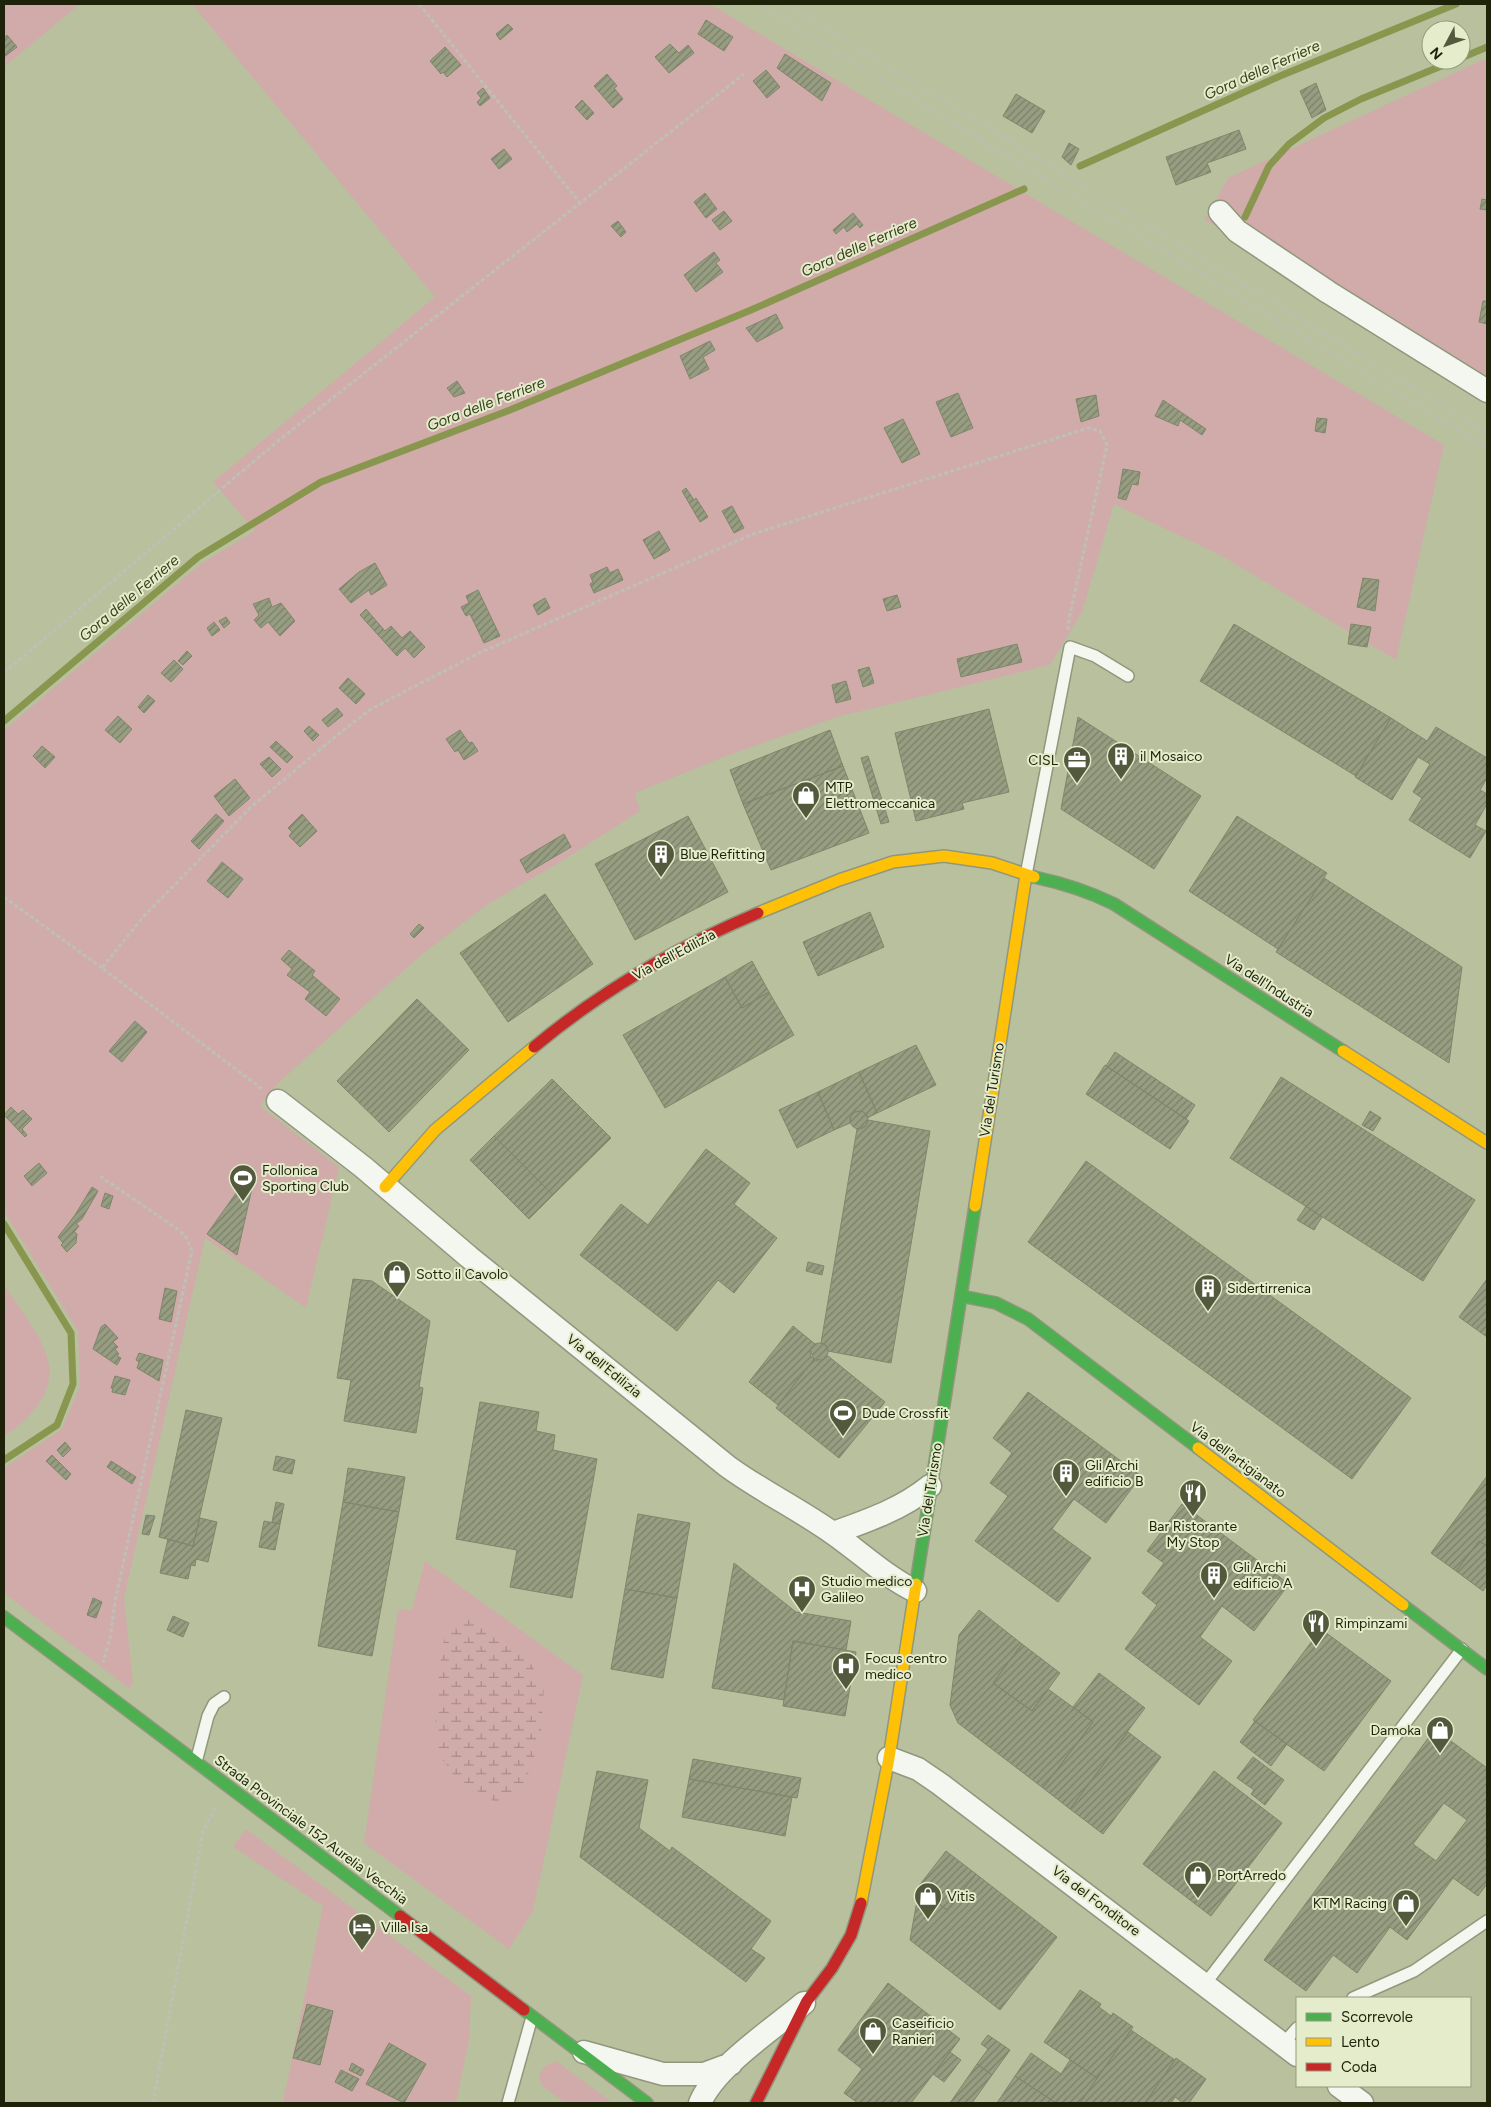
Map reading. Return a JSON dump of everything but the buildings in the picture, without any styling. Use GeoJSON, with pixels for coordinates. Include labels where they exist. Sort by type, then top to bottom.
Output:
{"type":"FeatureCollection","features":[{"type":"Feature","properties":{"kind":"street"},"geometry":{"type":"LineString","coordinates":[[1220,212],[1236,231],[1328,292],[1487,391]]}},
{"type":"Feature","properties":{"kind":"street","name":"Via dell'Edilizia"},"geometry":{"type":"LineString","coordinates":[[384,1186],[435,1130],[564,1022],[639,972],[732,924],[839,880],[893,862],[944,856],[992,863],[1026,875]]}},
{"type":"Feature","properties":{"kind":"street","name":"Via dell'Industria"},"geometry":{"type":"LineString","coordinates":[[1026,875],[1059,882],[1089,892],[1114,904],[1487,1143]]}},
{"type":"Feature","properties":{"kind":"street","name":"Via del Turismo"},"geometry":{"type":"LineString","coordinates":[[761,2098],[807,2001],[841,1954],[858,1915],[889,1758],[1026,875]]}},
{"type":"Feature","properties":{"kind":"street","name":"Via dell'Edilizia"},"geometry":{"type":"LineString","coordinates":[[278,1101],[361,1174],[384,1186],[727,1466],[833,1533],[890,1577],[915,1591]]}},
{"type":"Feature","properties":{"kind":"street","name":"Via dell'artigianato"},"geometry":{"type":"LineString","coordinates":[[962,1296],[989,1300],[1007,1306],[1028,1319],[1487,1669]]}},
{"type":"Feature","properties":{"kind":"street"},"geometry":{"type":"LineString","coordinates":[[833,1533],[897,1508],[915,1498],[930,1486]]}},
{"type":"Feature","properties":{"kind":"street","name":"Strada Provinciale 152 Aurelia Vecchia"},"geometry":{"type":"LineString","coordinates":[[4,1617],[647,2103]]}},
{"type":"Feature","properties":{"kind":"street","name":"Via del Fonditore"},"geometry":{"type":"LineString","coordinates":[[889,1758],[918,1769],[940,1784],[1205,1984],[1293,2042]]}},
{"type":"Feature","properties":{"kind":"street","name":"Via del Turismo"},"geometry":{"type":"LineString","coordinates":[[700,2103],[706,2090],[731,2064],[807,2001]]}},
{"type":"Feature","properties":{"kind":"street","name":"Via del Turismo"},"geometry":{"type":"LineString","coordinates":[[577,2050],[663,2074],[704,2074],[731,2064]]}},
{"type":"Feature","properties":{"kind":"street"},"geometry":{"type":"LineString","coordinates":[[1339,2087],[1362,2103]]}},
{"type":"Feature","properties":{"kind":"lane"},"geometry":{"type":"LineString","coordinates":[[1026,875],[1070,646],[1095,656],[1128,676]]}},
{"type":"Feature","properties":{"kind":"lane"},"geometry":{"type":"LineString","coordinates":[[1205,1984],[1462,1649]]}},
{"type":"Feature","properties":{"kind":"lane"},"geometry":{"type":"LineString","coordinates":[[196,1763],[208,1716],[214,1704],[224,1697]]}},
{"type":"Feature","properties":{"kind":"lane"},"geometry":{"type":"LineString","coordinates":[[1354,1997],[1414,1970],[1487,1921]]}},
{"type":"Feature","properties":{"kind":"lane"},"geometry":{"type":"LineString","coordinates":[[508,2103],[532,2015]]}},
{"type":"Feature","properties":{"kind":"path"},"geometry":{"type":"LineString","coordinates":[[419,4],[581,204]]}},
{"type":"Feature","properties":{"kind":"path"},"geometry":{"type":"LineString","coordinates":[[4,673],[278,441],[744,74]]}},
{"type":"Feature","properties":{"kind":"path"},"geometry":{"type":"LineString","coordinates":[[102,968],[143,917],[251,807],[341,732],[371,710],[479,653],[753,534],[1088,428],[1100,431],[1107,445],[1068,624],[1070,646]]}},
{"type":"Feature","properties":{"kind":"path"},"geometry":{"type":"LineString","coordinates":[[4,897],[102,968],[278,1101]]}},
{"type":"Feature","properties":{"kind":"path"},"geometry":{"type":"LineString","coordinates":[[91,1682],[106,1658],[116,1596],[192,1251],[186,1237],[179,1230],[100,1176]]}},
{"type":"Feature","properties":{"kind":"path"},"geometry":{"type":"LineString","coordinates":[[153,2103],[203,1832],[227,1786]]}},
{"type":"Feature","properties":{"kind":"green space"},"geometry":{"type":"Polygon","coordinates":[[[4,4],[80,4],[4,67],[4,4]]]}},
{"type":"Feature","properties":{"kind":"green space"},"geometry":{"type":"Polygon","coordinates":[[[192,4],[710,4],[1444,445],[1396,660],[1222,556],[1114,504],[1082,612],[1050,665],[837,717],[726,756],[635,793],[640,811],[565,859],[488,904],[421,955],[277,1084],[260,1106],[339,1167],[306,1308],[205,1238],[124,1598],[133,1682],[130,1689],[4,1593],[4,1468],[62,1429],[80,1386],[78,1331],[4,1211],[4,730],[202,563],[255,531],[213,482],[435,297],[192,4]]]}},
{"type":"Feature","properties":{"kind":"green space"},"geometry":{"type":"Polygon","coordinates":[[[1487,58],[1487,387],[1205,220],[1228,178],[1461,70],[1471,70],[1471,65],[1487,58]]]}},
{"type":"Feature","properties":{"kind":"green space"},"geometry":{"type":"Polygon","coordinates":[[[4,1285],[37,1334],[47,1355],[49,1376],[43,1397],[37,1406],[21,1424],[4,1436],[4,1285]]]}},
{"type":"Feature","properties":{"kind":"green space"},"geometry":{"type":"Polygon","coordinates":[[[425,1561],[583,1675],[533,1911],[509,1949],[364,1843],[398,1610],[412,1610],[425,1561]]]}},
{"type":"Feature","properties":{"kind":"green space"},"geometry":{"type":"Polygon","coordinates":[[[464,1616],[472,1618],[524,1652],[544,1686],[541,1735],[530,1770],[518,1794],[495,1802],[454,1776],[437,1751],[435,1725],[437,1681],[444,1640],[451,1620],[464,1616]]]}},
{"type":"Feature","properties":{"kind":"green space","name":"Villa Isa"},"geometry":{"type":"Polygon","coordinates":[[[246,1829],[471,1996],[469,2040],[456,2103],[283,2103],[323,1906],[233,1847],[246,1829]]]}},
{"type":"Feature","properties":{"kind":"green space"},"geometry":{"type":"Polygon","coordinates":[[[556,2061],[613,2103],[565,2103],[541,2085],[539,2074],[545,2066],[556,2061]]]}},
{"type":"Feature","properties":{"kind":"waterway","name":"Gora delle Ferriere"},"geometry":{"type":"LineString","coordinates":[[1080,166],[1280,76],[1456,4]]}},
{"type":"Feature","properties":{"kind":"waterway"},"geometry":{"type":"LineString","coordinates":[[1471,54],[1487,47]]}},
{"type":"Feature","properties":{"kind":"waterway"},"geometry":{"type":"LineString","coordinates":[[1245,217],[1269,166],[1289,144],[1324,118],[1361,99],[1432,70]]}},
{"type":"Feature","properties":{"kind":"waterway","name":"Gora delle Ferriere"},"geometry":{"type":"LineString","coordinates":[[4,721],[198,557],[321,482],[510,410],[751,310],[1024,189]]}},
{"type":"Feature","properties":{"kind":"waterway","name":"Gora delle Ferriere"},"geometry":{"type":"LineString","coordinates":[[4,1224],[71,1333],[73,1384],[57,1425],[4,1460]]}},
{"type":"Feature","properties":{"kind":"railway"},"geometry":{"type":"LineString","coordinates":[[758,4],[1487,448]]}},
{"type":"Feature","properties":{"kind":"railway"},"geometry":{"type":"LineString","coordinates":[[786,4],[1487,433]]}},
{"type":"Feature","properties":{"kind":"traffic: fast"},"geometry":{"type":"LineString","coordinates":[[1034,877],[1075,888],[1114,904],[1343,1051]]}},
{"type":"Feature","properties":{"kind":"traffic: fast"},"geometry":{"type":"LineString","coordinates":[[916,1584],[975,1206]]}},
{"type":"Feature","properties":{"kind":"traffic: fast"},"geometry":{"type":"LineString","coordinates":[[961,1296],[996,1303],[1028,1319],[1198,1448]]}},
{"type":"Feature","properties":{"kind":"traffic: fast"},"geometry":{"type":"LineString","coordinates":[[1403,1605],[1487,1669]]}},
{"type":"Feature","properties":{"kind":"traffic: fast"},"geometry":{"type":"LineString","coordinates":[[4,1617],[400,1916]]}},
{"type":"Feature","properties":{"kind":"traffic: fast"},"geometry":{"type":"LineString","coordinates":[[524,2010],[647,2103]]}},
{"type":"Feature","properties":{"kind":"traffic: slow"},"geometry":{"type":"LineString","coordinates":[[758,913],[839,880],[893,862],[944,856],[992,863],[1034,877]]}},
{"type":"Feature","properties":{"kind":"traffic: slow"},"geometry":{"type":"LineString","coordinates":[[975,1206],[1026,875]]}},
{"type":"Feature","properties":{"kind":"traffic: slow"},"geometry":{"type":"LineString","coordinates":[[385,1187],[435,1130],[534,1047]]}},
{"type":"Feature","properties":{"kind":"traffic: slow"},"geometry":{"type":"LineString","coordinates":[[1343,1051],[1487,1143]]}},
{"type":"Feature","properties":{"kind":"traffic: slow"},"geometry":{"type":"LineString","coordinates":[[1198,1448],[1403,1605]]}},
{"type":"Feature","properties":{"kind":"traffic: slow"},"geometry":{"type":"LineString","coordinates":[[861,1903],[889,1758],[916,1584]]}},
{"type":"Feature","properties":{"kind":"traffic: jam"},"geometry":{"type":"LineString","coordinates":[[534,1047],[586,1007],[641,972],[698,940],[758,913]]}},
{"type":"Feature","properties":{"kind":"traffic: jam"},"geometry":{"type":"LineString","coordinates":[[756,2103],[807,2001],[832,1968],[851,1935],[861,1903]]}},
{"type":"Feature","properties":{"kind":"traffic: jam"},"geometry":{"type":"LineString","coordinates":[[400,1916],[524,2010]]}},
{"type":"Feature","properties":{"kind":"place","name":"il Mosaico"},"geometry":{"type":"Point","coordinates":[1121,780]}},
{"type":"Feature","properties":{"kind":"place","name":"CISL"},"geometry":{"type":"Point","coordinates":[1077,784]}},
{"type":"Feature","properties":{"kind":"place","name":"MTP Elettromeccanica"},"geometry":{"type":"Point","coordinates":[806,819]}},
{"type":"Feature","properties":{"kind":"place","name":"Blue Refitting"},"geometry":{"type":"Point","coordinates":[661,878]}},
{"type":"Feature","properties":{"kind":"place","name":"Follonica Sporting Club"},"geometry":{"type":"Point","coordinates":[243,1202]}},
{"type":"Feature","properties":{"kind":"place","name":"Sotto il Cavolo"},"geometry":{"type":"Point","coordinates":[397,1298]}},
{"type":"Feature","properties":{"kind":"place","name":"Sidertirrenica"},"geometry":{"type":"Point","coordinates":[1208,1312]}},
{"type":"Feature","properties":{"kind":"place","name":"Dude Crossfit"},"geometry":{"type":"Point","coordinates":[843,1437]}},
{"type":"Feature","properties":{"kind":"place","name":"Gli Archi edificio B"},"geometry":{"type":"Point","coordinates":[1066,1497]}},
{"type":"Feature","properties":{"kind":"place","name":"Bar Ristorante My Stop"},"geometry":{"type":"Point","coordinates":[1193,1517]}},
{"type":"Feature","properties":{"kind":"place","name":"Gli Archi edificio A"},"geometry":{"type":"Point","coordinates":[1214,1599]}},
{"type":"Feature","properties":{"kind":"place","name":"Studio medico Galileo"},"geometry":{"type":"Point","coordinates":[802,1613]}},
{"type":"Feature","properties":{"kind":"place","name":"Rimpinzami"},"geometry":{"type":"Point","coordinates":[1316,1647]}},
{"type":"Feature","properties":{"kind":"place","name":"Focus centro medico"},"geometry":{"type":"Point","coordinates":[846,1690]}},
{"type":"Feature","properties":{"kind":"place","name":"Damoka"},"geometry":{"type":"Point","coordinates":[1440,1754]}},
{"type":"Feature","properties":{"kind":"place","name":"PortArredo"},"geometry":{"type":"Point","coordinates":[1198,1899]}},
{"type":"Feature","properties":{"kind":"place","name":"Vitis"},"geometry":{"type":"Point","coordinates":[928,1920]}},
{"type":"Feature","properties":{"kind":"place","name":"KTM Racing"},"geometry":{"type":"Point","coordinates":[1406,1927]}},
{"type":"Feature","properties":{"kind":"place","name":"Villa Isa"},"geometry":{"type":"Point","coordinates":[362,1951]}},
{"type":"Feature","properties":{"kind":"place","name":"Caseificio Ranieri"},"geometry":{"type":"Point","coordinates":[873,2055]}}]}
